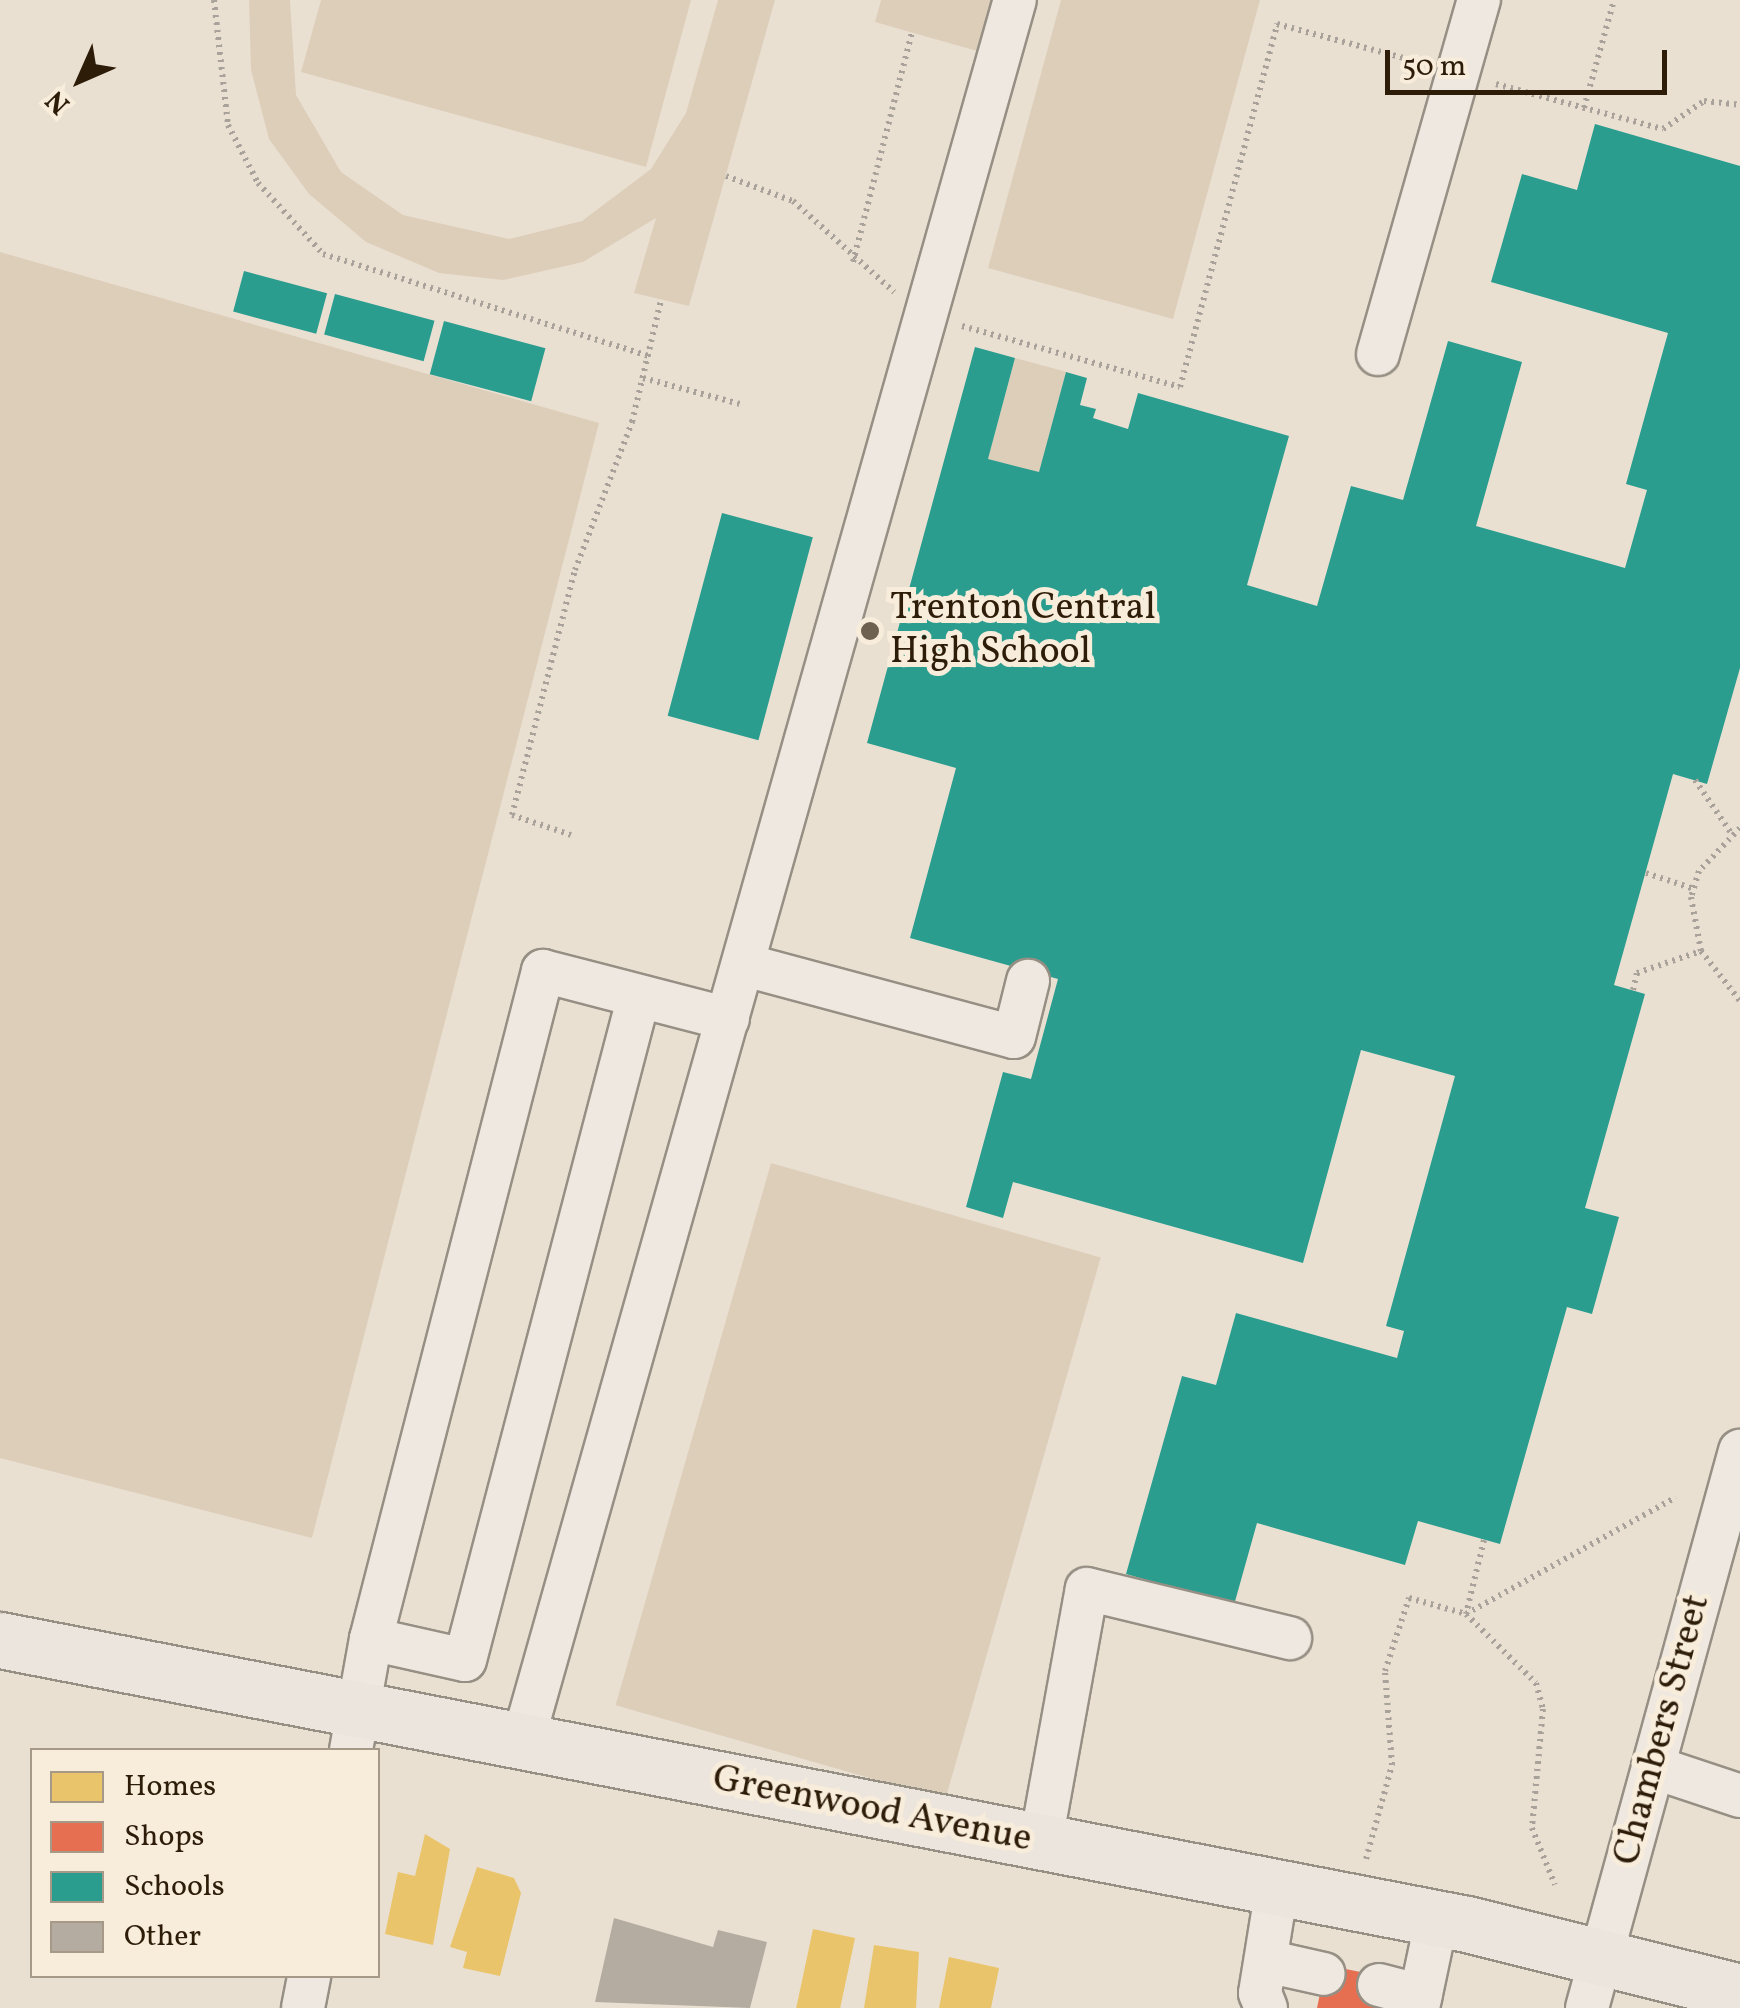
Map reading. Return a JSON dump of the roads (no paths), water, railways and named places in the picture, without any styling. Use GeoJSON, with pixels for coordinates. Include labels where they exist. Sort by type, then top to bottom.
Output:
{"type":"FeatureCollection","features":[{"type":"Feature","properties":{"kind":"main road","name":"Greenwood Avenue"},"geometry":{"type":"LineString","coordinates":[[0,1640],[355,1730],[522,1744],[1041,1841],[1436,1918],[1601,1954],[1740,1992]]}},
{"type":"Feature","properties":{"kind":"street"},"geometry":{"type":"LineString","coordinates":[[522,1744],[933,310],[1015,0]]}},
{"type":"Feature","properties":{"kind":"street"},"geometry":{"type":"LineString","coordinates":[[1378,354],[1479,0]]}},
{"type":"Feature","properties":{"kind":"street"},"geometry":{"type":"LineString","coordinates":[[745,966],[1014,1037],[1028,982]]}},
{"type":"Feature","properties":{"kind":"street"},"geometry":{"type":"LineString","coordinates":[[355,1730],[371,1639],[543,971],[728,1020]]}},
{"type":"Feature","properties":{"kind":"street"},"geometry":{"type":"LineString","coordinates":[[371,1639],[465,1660],[638,996]]}},
{"type":"Feature","properties":{"kind":"street","name":"Chambers Street"},"geometry":{"type":"LineString","coordinates":[[1587,2008],[1653,1767],[1727,1549],[1740,1452]]}},
{"type":"Feature","properties":{"kind":"street"},"geometry":{"type":"LineString","coordinates":[[1041,1841],[1087,1590],[1290,1638]]}},
{"type":"Feature","properties":{"kind":"street"},"geometry":{"type":"LineString","coordinates":[[1653,1767],[1740,1796]]}},
{"type":"Feature","properties":{"kind":"street"},"geometry":{"type":"LineString","coordinates":[[1271,2007],[1266,1960],[1277,1888]]}},
{"type":"Feature","properties":{"kind":"street"},"geometry":{"type":"LineString","coordinates":[[1378,1986],[1420,2002],[1436,1918]]}},
{"type":"Feature","properties":{"kind":"street"},"geometry":{"type":"LineString","coordinates":[[1266,1960],[1324,1974]]}},
{"type":"Feature","properties":{"kind":"street"},"geometry":{"type":"LineString","coordinates":[[302,2008],[309,1978]]}},
{"type":"Feature","properties":{"kind":"place","name":"Trenton Central High School"},"geometry":{"type":"Point","coordinates":[870,631]}}]}
